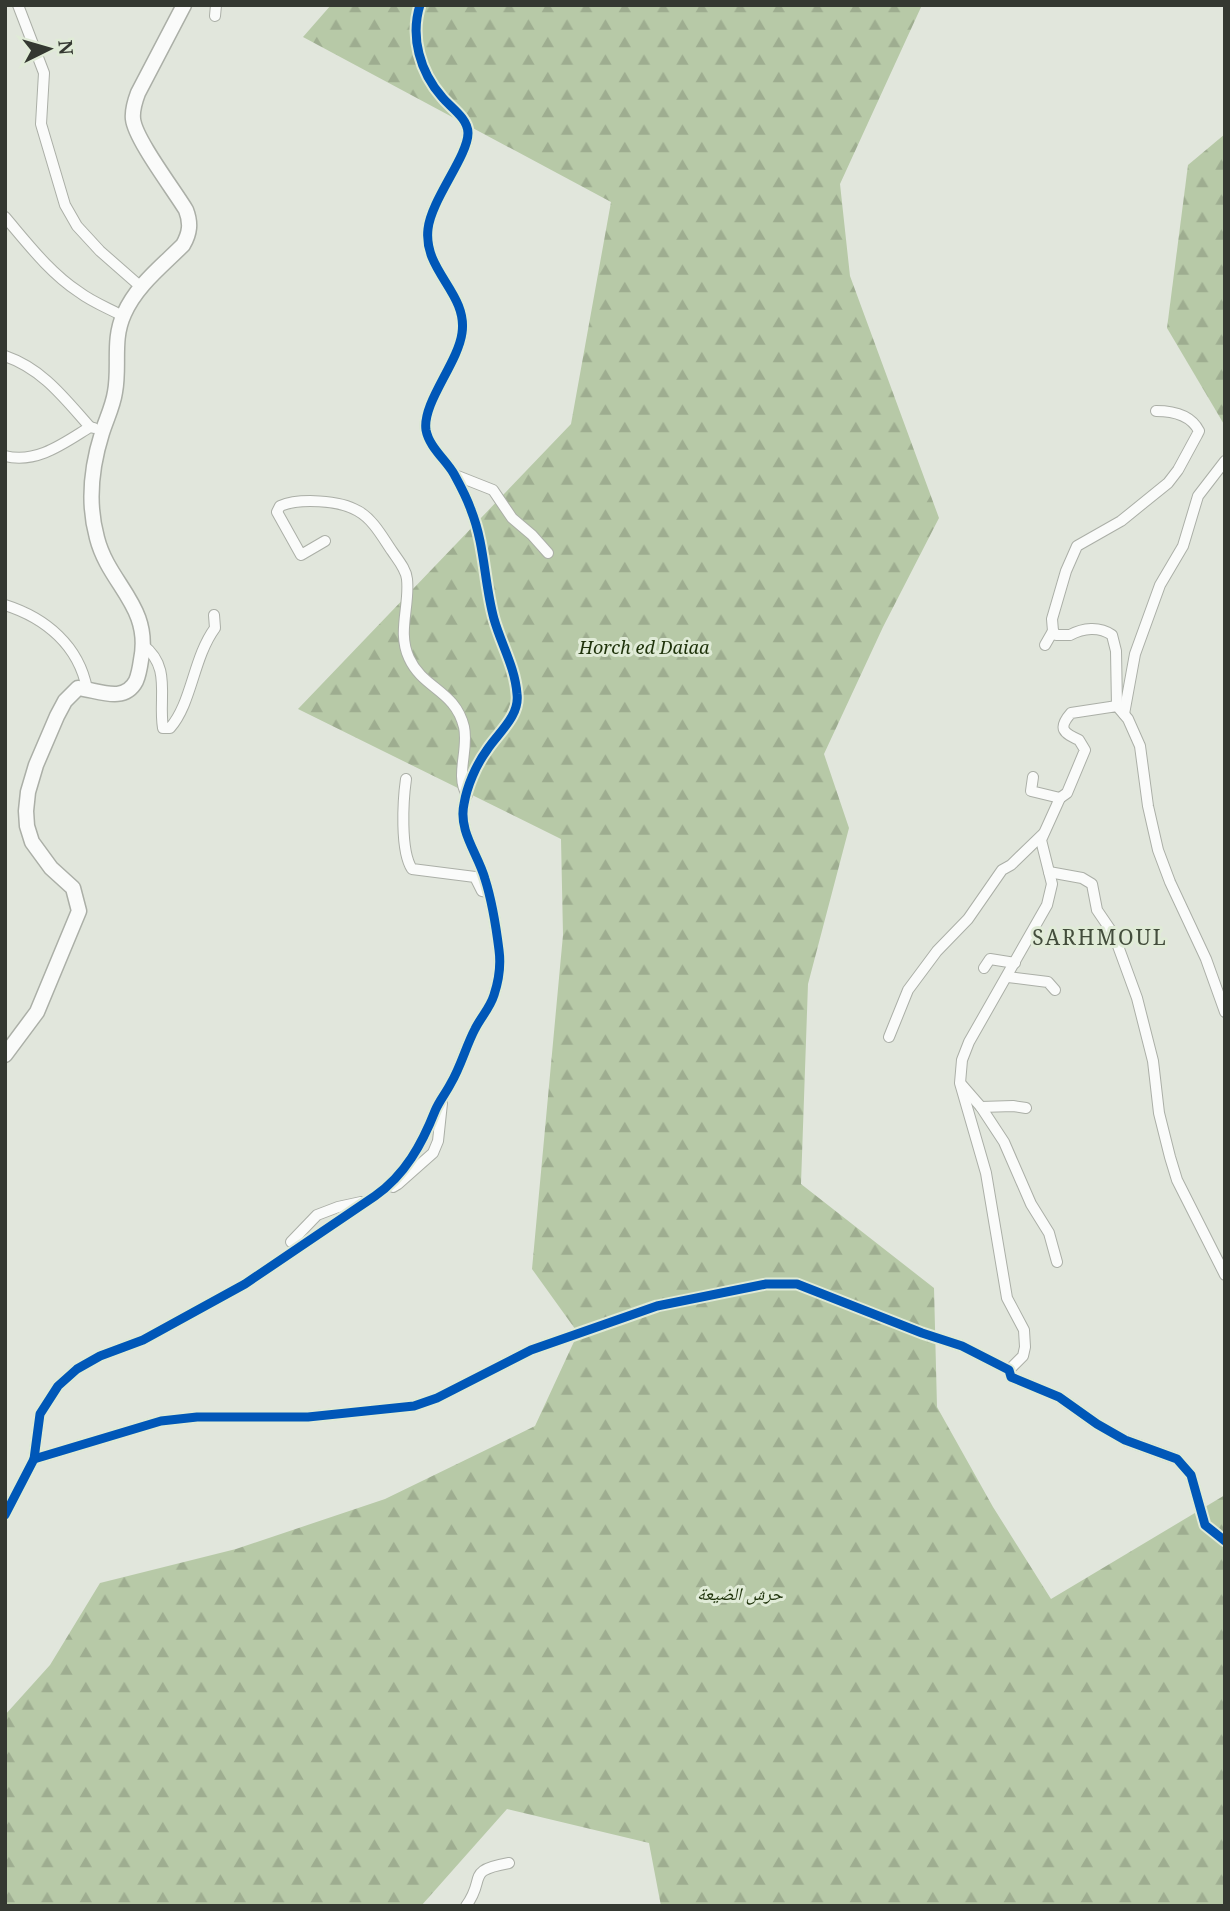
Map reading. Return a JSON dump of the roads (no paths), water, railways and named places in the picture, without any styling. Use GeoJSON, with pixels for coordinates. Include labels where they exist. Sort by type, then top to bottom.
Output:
{"type":"FeatureCollection","features":[{"type":"Feature","properties":{"kind":"street"},"geometry":{"type":"LineString","coordinates":[[18,5],[44,73],[41,124],[65,205],[77,226],[100,251],[141,287]]}},
{"type":"Feature","properties":{"kind":"street"},"geometry":{"type":"LineString","coordinates":[[5,1055],[37,1012],[79,911],[73,888],[51,868],[32,842],[27,826],[26,811],[36,765],[65,701],[78,688],[116,695],[127,691],[138,676],[144,645],[136,609],[107,566],[94,527],[91,479],[96,429],[116,391],[116,341],[123,316],[141,287],[183,245],[189,230],[186,210],[138,135],[133,119],[138,93],[184,5]]}},
{"type":"Feature","properties":{"kind":"street"},"geometry":{"type":"LineString","coordinates":[[382,1191],[409,1161],[430,1127],[435,1109],[452,1082],[476,1026],[495,994],[500,953],[488,892],[463,818],[467,795],[481,759],[516,708],[517,694],[511,666],[493,617],[471,509],[455,475],[428,436],[427,412],[457,348],[462,332],[462,319],[453,293],[434,266],[428,229],[445,184],[466,144],[468,128],[465,121],[434,87],[421,62],[415,26],[420,5]]}},
{"type":"Feature","properties":{"kind":"street"},"geometry":{"type":"LineString","coordinates":[[5,218],[34,252],[68,284],[89,299],[123,316]]}},
{"type":"Feature","properties":{"kind":"street"},"geometry":{"type":"LineString","coordinates":[[5,356],[28,367],[50,383],[96,429]]}},
{"type":"Feature","properties":{"kind":"street"},"geometry":{"type":"LineString","coordinates":[[1045,645],[1053,631],[1052,619],[1066,571],[1077,546],[1121,521],[1168,483],[1198,435],[1196,425],[1178,413],[1156,411]]}},
{"type":"Feature","properties":{"kind":"street"},"geometry":{"type":"LineString","coordinates":[[5,456],[26,459],[37,456],[96,429]]}},
{"type":"Feature","properties":{"kind":"street"},"geometry":{"type":"LineString","coordinates":[[1121,710],[1135,654],[1160,585],[1182,546],[1198,496],[1225,461]]}},
{"type":"Feature","properties":{"kind":"street"},"geometry":{"type":"LineString","coordinates":[[455,475],[493,490],[512,518],[548,553]]}},
{"type":"Feature","properties":{"kind":"street"},"geometry":{"type":"LineString","coordinates":[[325,541],[301,555],[280,520],[277,512],[280,506],[289,502],[313,501],[358,510],[373,524],[404,569],[407,582],[402,634],[404,643],[410,659],[421,675],[446,695],[458,709],[465,733],[462,786],[467,795]]}},
{"type":"Feature","properties":{"kind":"street"},"geometry":{"type":"LineString","coordinates":[[5,605],[35,617],[57,634],[76,657],[85,675],[87,689]]}},
{"type":"Feature","properties":{"kind":"street"},"geometry":{"type":"LineString","coordinates":[[144,645],[150,650],[163,675],[164,703],[161,717],[163,728],[170,728],[185,701],[207,639],[215,628],[214,615]]}},
{"type":"Feature","properties":{"kind":"street"},"geometry":{"type":"LineString","coordinates":[[1053,631],[1056,635],[1070,635],[1078,629],[1097,629],[1112,635],[1121,710],[1140,746],[1148,806],[1158,850],[1206,959],[1225,1012]]}},
{"type":"Feature","properties":{"kind":"street"},"geometry":{"type":"LineString","coordinates":[[1009,1370],[1023,1356],[1024,1330],[1007,1298],[986,1173],[960,1083],[962,1060],[969,1042],[1047,905],[1052,884],[1041,840],[1060,798],[1067,793],[1085,750],[1079,740],[1067,736],[1064,732],[1067,717],[1071,713],[1121,710]]}},
{"type":"Feature","properties":{"kind":"street"},"geometry":{"type":"LineString","coordinates":[[1033,777],[1031,791],[1060,798]]}},
{"type":"Feature","properties":{"kind":"street"},"geometry":{"type":"LineString","coordinates":[[407,779],[402,807],[407,859],[412,869],[475,877],[482,891],[488,892]]}},
{"type":"Feature","properties":{"kind":"street"},"geometry":{"type":"LineString","coordinates":[[889,1037],[908,989],[927,963],[968,919],[1002,870],[1011,865],[1043,834]]}},
{"type":"Feature","properties":{"kind":"street"},"geometry":{"type":"LineString","coordinates":[[1049,872],[1082,878],[1092,884],[1097,910],[1106,920],[1122,955],[1144,1021],[1157,1087],[1161,1126],[1177,1180],[1225,1275]]}},
{"type":"Feature","properties":{"kind":"street"},"geometry":{"type":"LineString","coordinates":[[984,968],[989,959],[1015,963]]}},
{"type":"Feature","properties":{"kind":"street"},"geometry":{"type":"LineString","coordinates":[[1008,977],[1048,982],[1055,990]]}},
{"type":"Feature","properties":{"kind":"street"},"geometry":{"type":"LineString","coordinates":[[960,1083],[981,1107],[1004,1142],[1031,1204],[1049,1233],[1057,1262]]}},
{"type":"Feature","properties":{"kind":"street"},"geometry":{"type":"LineString","coordinates":[[5,1515],[34,1459],[40,1414],[58,1386],[77,1369],[100,1356],[143,1340],[245,1284],[382,1191],[398,1184],[433,1153],[438,1141],[442,1097]]}},
{"type":"Feature","properties":{"kind":"street"},"geometry":{"type":"LineString","coordinates":[[981,1107],[1026,1108]]}},
{"type":"Feature","properties":{"kind":"street"},"geometry":{"type":"LineString","coordinates":[[291,1242],[317,1215],[338,1207],[368,1201]]}},
{"type":"Feature","properties":{"kind":"street"},"geometry":{"type":"LineString","coordinates":[[34,1459],[161,1420],[308,1417],[414,1406],[437,1398],[531,1350],[668,1302],[777,1283],[797,1284],[962,1346],[1009,1370],[1011,1377],[1059,1397],[1125,1440],[1177,1459],[1191,1475],[1205,1525],[1225,1541]]}},
{"type":"Feature","properties":{"kind":"street"},"geometry":{"type":"LineString","coordinates":[[466,1906],[476,1888],[479,1873],[484,1869],[509,1863]]}},
{"type":"Feature","properties":{"kind":"district","name":"SARHMOUL"},"geometry":{"type":"Point","coordinates":[1100,938]}},
{"type":"Feature","properties":{"kind":"park label","name":"Horch ed Daiaa"},"geometry":{"type":"Point","coordinates":[644,648]}},
{"type":"Feature","properties":{"kind":"park label","name":"حرش الضيعة"},"geometry":{"type":"Point","coordinates":[740,1594]}}]}
